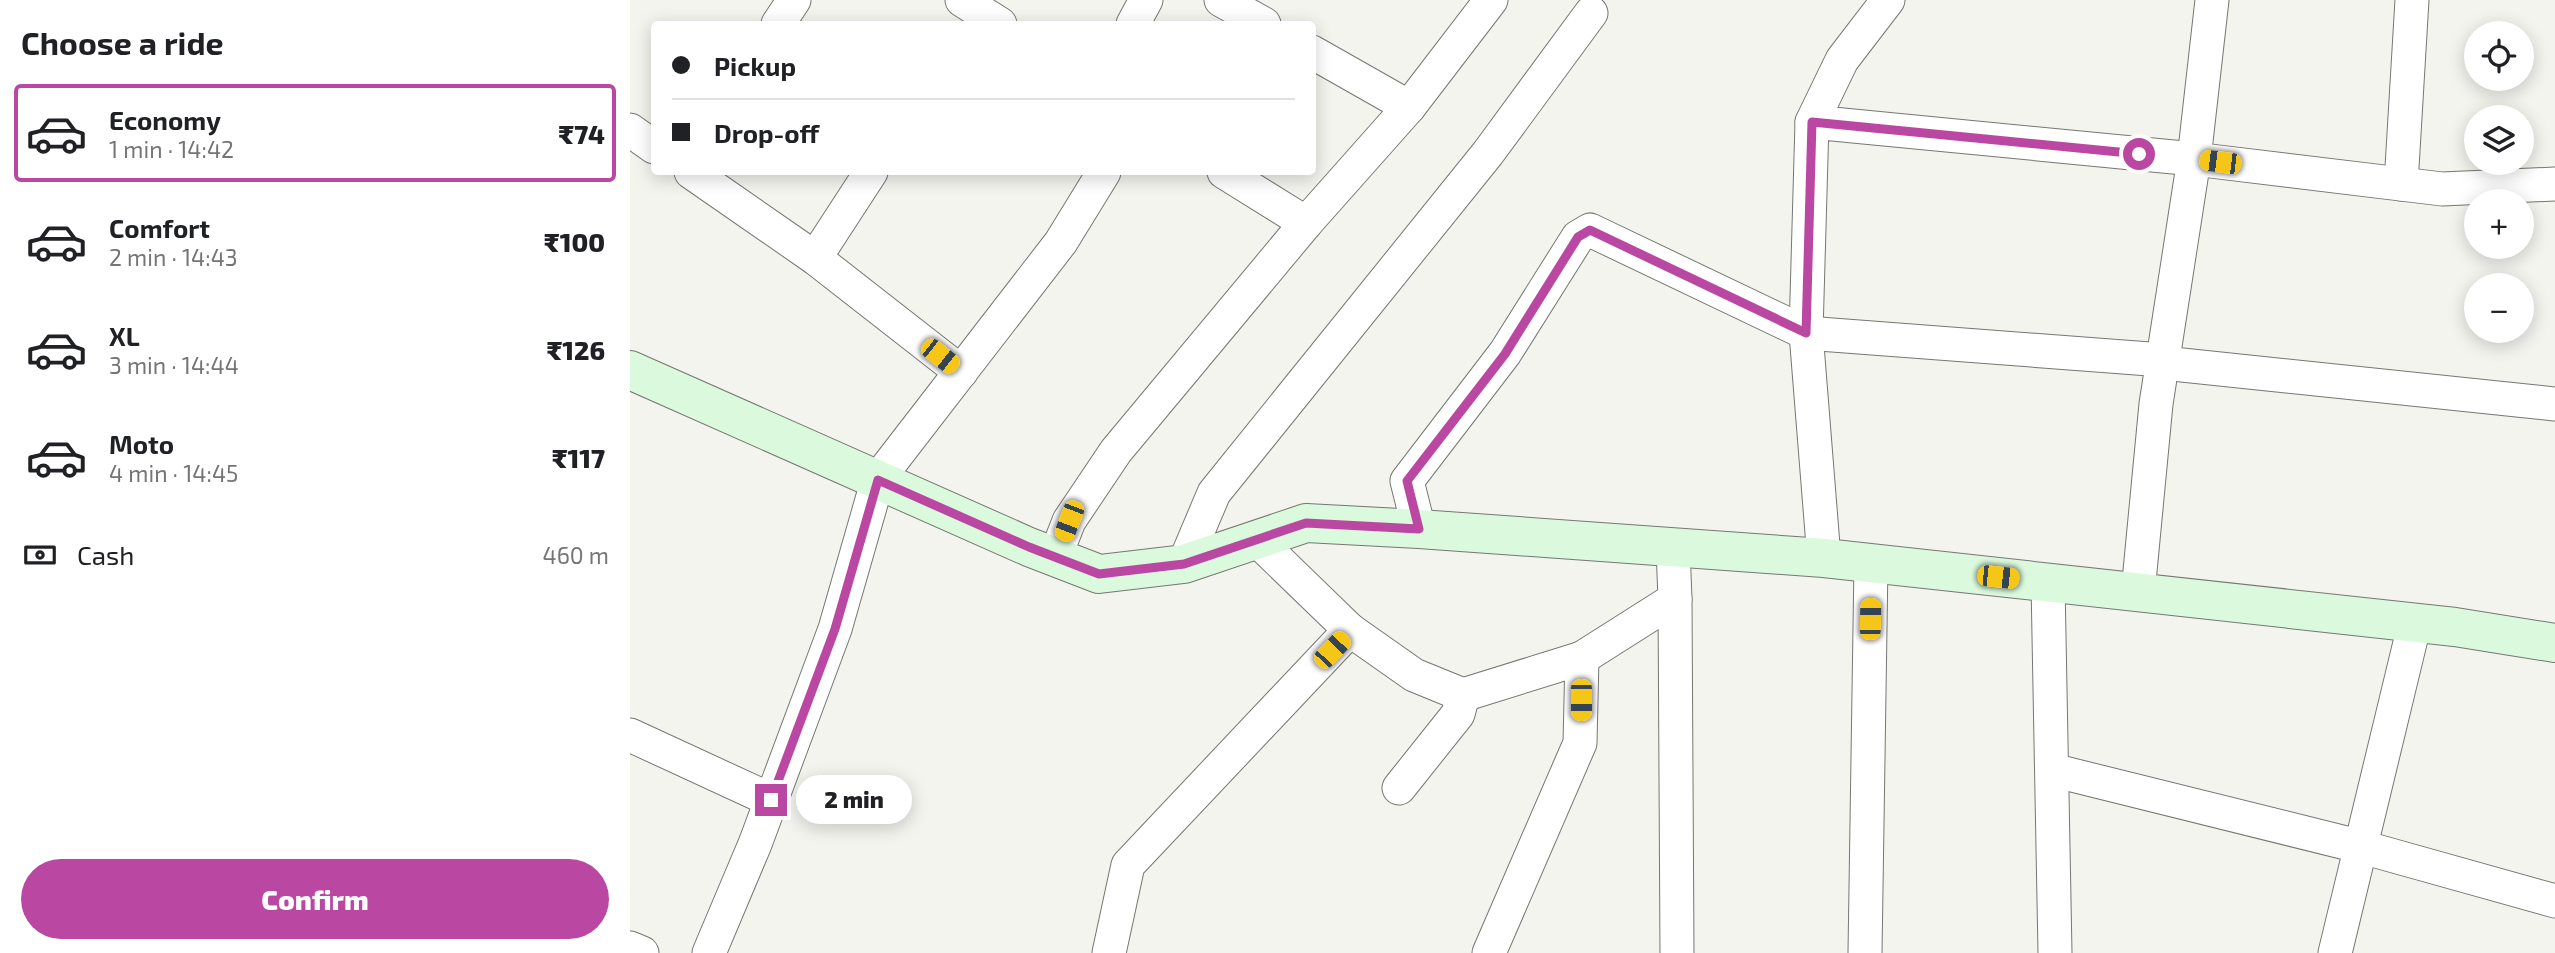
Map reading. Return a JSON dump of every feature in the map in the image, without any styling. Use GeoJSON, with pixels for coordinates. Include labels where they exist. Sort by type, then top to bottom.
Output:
{"type":"FeatureCollection","features":[{"type":"Feature","properties":{"kind":"street"},"geometry":{"type":"LineString","coordinates":[[781,21],[794,0]]}},
{"type":"Feature","properties":{"kind":"street"},"geometry":{"type":"LineString","coordinates":[[1135,21],[1146,0]]}},
{"type":"Feature","properties":{"kind":"street"},"geometry":{"type":"LineString","coordinates":[[1222,0],[1259,21]]}},
{"type":"Feature","properties":{"kind":"street"},"geometry":{"type":"LineString","coordinates":[[1055,557],[1069,521],[1116,451],[1306,223],[1409,107],[1491,0]]}},
{"type":"Feature","properties":{"kind":"street"},"geometry":{"type":"LineString","coordinates":[[1824,558],[1806,333],[1812,122],[1842,60],[1888,0]]}},
{"type":"Feature","properties":{"kind":"street"},"geometry":{"type":"LineString","coordinates":[[2138,592],[2156,404],[2194,159],[2212,0]]}},
{"type":"Feature","properties":{"kind":"street"},"geometry":{"type":"LineString","coordinates":[[2401,184],[2412,0]]}},
{"type":"Feature","properties":{"kind":"street"},"geometry":{"type":"LineString","coordinates":[[1184,564],[1214,493],[1488,153],[1591,13]]}},
{"type":"Feature","properties":{"kind":"street"},"geometry":{"type":"LineString","coordinates":[[1316,54],[1409,107]]}},
{"type":"Feature","properties":{"kind":"street"},"geometry":{"type":"LineString","coordinates":[[1812,122],[2194,159],[2442,189],[2555,184]]}},
{"type":"Feature","properties":{"kind":"street"},"geometry":{"type":"LineString","coordinates":[[630,130],[651,145]]}},
{"type":"Feature","properties":{"kind":"street"},"geometry":{"type":"LineString","coordinates":[[695,175],[815,258],[961,372]]}},
{"type":"Feature","properties":{"kind":"street"},"geometry":{"type":"LineString","coordinates":[[815,258],[869,175]]}},
{"type":"Feature","properties":{"kind":"street"},"geometry":{"type":"LineString","coordinates":[[709,953],[771,800],[835,629],[878,480],[1061,243],[1102,175]]}},
{"type":"Feature","properties":{"kind":"street"},"geometry":{"type":"LineString","coordinates":[[1229,175],[1306,223]]}},
{"type":"Feature","properties":{"kind":"street"},"geometry":{"type":"LineString","coordinates":[[1419,529],[1407,481],[1505,354],[1578,237],[1590,230],[1806,333],[2163,360],[2163,363],[2555,404]]}},
{"type":"Feature","properties":{"kind":"street"},"geometry":{"type":"LineString","coordinates":[[630,370],[1099,574],[1184,564],[1306,523],[1824,558],[2415,622],[2555,643]]}},
{"type":"Feature","properties":{"kind":"street"},"geometry":{"type":"LineString","coordinates":[[1257,540],[1350,630],[1414,675],[1463,695],[1582,658],[1675,599]]}},
{"type":"Feature","properties":{"kind":"street"},"geometry":{"type":"LineString","coordinates":[[1673,548],[1677,953]]}},
{"type":"Feature","properties":{"kind":"street"},"geometry":{"type":"LineString","coordinates":[[1865,953],[1871,563]]}},
{"type":"Feature","properties":{"kind":"street"},"geometry":{"type":"LineString","coordinates":[[2048,583],[2055,953]]}},
{"type":"Feature","properties":{"kind":"street"},"geometry":{"type":"LineString","coordinates":[[2335,953],[2415,622]]}},
{"type":"Feature","properties":{"kind":"street"},"geometry":{"type":"LineString","coordinates":[[1109,953],[1128,865],[1350,630]]}},
{"type":"Feature","properties":{"kind":"street"},"geometry":{"type":"LineString","coordinates":[[1489,953],[1580,743],[1582,658]]}},
{"type":"Feature","properties":{"kind":"street"},"geometry":{"type":"LineString","coordinates":[[1399,788],[1458,714],[1463,695]]}},
{"type":"Feature","properties":{"kind":"street"},"geometry":{"type":"LineString","coordinates":[[630,735],[771,800]]}},
{"type":"Feature","properties":{"kind":"street"},"geometry":{"type":"LineString","coordinates":[[2052,770],[2362,847],[2555,901]]}},
{"type":"Feature","properties":{"kind":"street"},"geometry":{"type":"LineString","coordinates":[[630,948],[642,953]]}},
{"type":"Feature","properties":{"kind":"route"},"geometry":{"type":"LineString","coordinates":[[771,800],[835,629],[878,480],[1029,547],[1099,574],[1184,564],[1306,523],[1419,529],[1407,481],[1505,354],[1578,237],[1590,230],[1806,333],[1812,122],[2139,154]]}}]}
